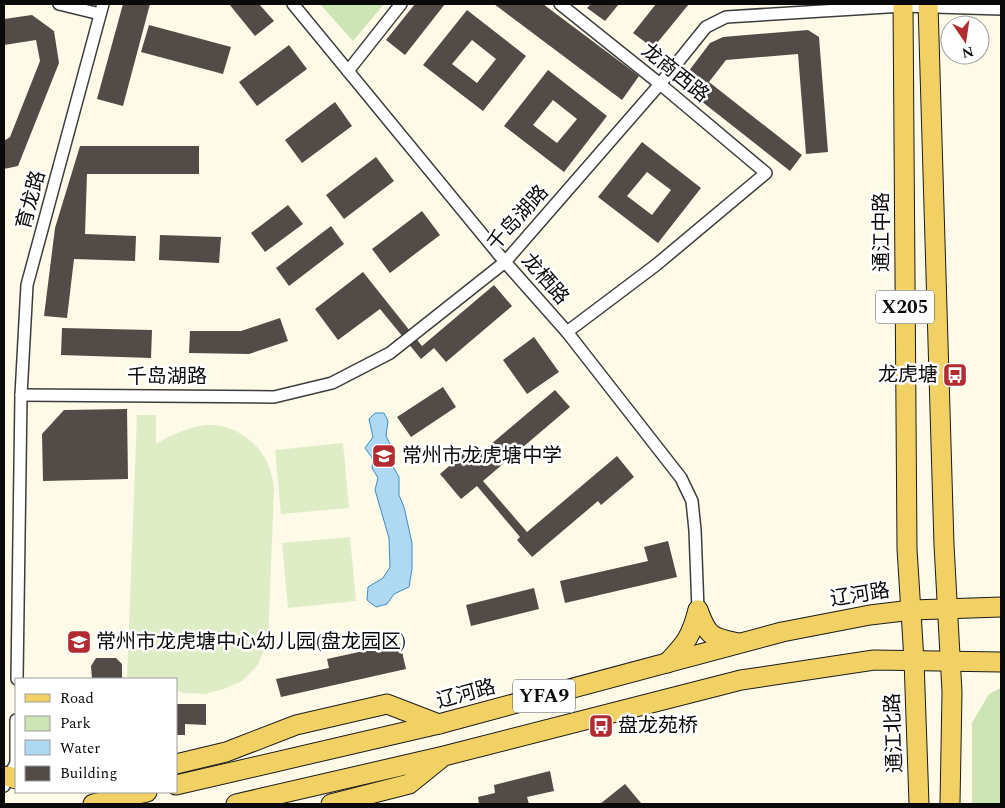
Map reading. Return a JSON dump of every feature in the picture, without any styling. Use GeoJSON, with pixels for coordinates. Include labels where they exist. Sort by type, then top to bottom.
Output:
{"type":"FeatureCollection","features":[{"type":"Feature","properties":{"kind":"main road","name":"通江中路"},"geometry":{"type":"LineString","coordinates":[[903,5],[907,549],[914,660]]}},
{"type":"Feature","properties":{"kind":"main road","name":"X205"},"geometry":{"type":"LineString","coordinates":[[928,5],[944,535],[948,608]]}},
{"type":"Feature","properties":{"kind":"main road","name":"YFA9"},"geometry":{"type":"LineString","coordinates":[[912,610],[1001,607]]}},
{"type":"Feature","properties":{"kind":"main road"},"geometry":{"type":"LineString","coordinates":[[948,608],[952,692],[950,804]]}},
{"type":"Feature","properties":{"kind":"main road"},"geometry":{"type":"LineString","coordinates":[[698,610],[705,628],[716,638],[739,644]]}},
{"type":"Feature","properties":{"kind":"main road"},"geometry":{"type":"LineString","coordinates":[[667,663],[685,644],[693,630],[698,610]]}},
{"type":"Feature","properties":{"kind":"main road","name":"辽河路"},"geometry":{"type":"LineString","coordinates":[[178,785],[438,724],[792,630],[870,615],[912,610]]}},
{"type":"Feature","properties":{"kind":"main road","name":"YFA9"},"geometry":{"type":"LineString","coordinates":[[236,804],[444,756],[741,680],[874,660],[1001,662]]}},
{"type":"Feature","properties":{"kind":"main road","name":"通江北路"},"geometry":{"type":"LineString","coordinates":[[914,660],[919,804]]}},
{"type":"Feature","properties":{"kind":"main road"},"geometry":{"type":"LineString","coordinates":[[178,764],[226,752],[296,725],[387,704],[438,724]]}},
{"type":"Feature","properties":{"kind":"main road"},"geometry":{"type":"LineString","coordinates":[[331,804],[409,784],[444,756]]}},
{"type":"Feature","properties":{"kind":"main road"},"geometry":{"type":"LineString","coordinates":[[93,804],[142,793]]}},
{"type":"Feature","properties":{"kind":"street"},"geometry":{"type":"LineString","coordinates":[[59,4],[101,9]]}},
{"type":"Feature","properties":{"kind":"street","name":"龙栖路"},"geometry":{"type":"LineString","coordinates":[[293,4],[505,262],[567,332],[681,478],[692,502],[698,610]]}},
{"type":"Feature","properties":{"kind":"street"},"geometry":{"type":"LineString","coordinates":[[348,71],[401,4]]}},
{"type":"Feature","properties":{"kind":"street","name":"龙商西路"},"geometry":{"type":"LineString","coordinates":[[565,5],[766,173],[656,265],[567,332]]}},
{"type":"Feature","properties":{"kind":"street","name":"千岛湖路"},"geometry":{"type":"LineString","coordinates":[[22,394],[274,397],[332,383],[390,353],[505,262],[660,84],[706,27],[726,17],[903,5],[1001,9]]}},
{"type":"Feature","properties":{"kind":"street","name":"育龙路"},"geometry":{"type":"LineString","coordinates":[[17,678],[22,394],[27,286],[101,9]]}},
{"type":"Feature","properties":{"kind":"street"},"geometry":{"type":"LineString","coordinates":[[9,780],[15,765]]}},
{"type":"Feature","properties":{"kind":"green space"},"geometry":{"type":"Polygon","coordinates":[[[320,4],[384,4],[353,41],[320,4]]]}},
{"type":"Feature","properties":{"kind":"green space"},"geometry":{"type":"Polygon","coordinates":[[[137,415],[156,415],[156,444],[180,432],[204,425],[216,425],[240,433],[260,450],[268,463],[274,489],[268,642],[257,666],[242,681],[224,689],[205,694],[184,693],[178,691],[178,678],[127,678],[137,415]]]}},
{"type":"Feature","properties":{"kind":"green space"},"geometry":{"type":"Polygon","coordinates":[[[343,443],[349,508],[281,514],[275,450],[343,443]]]}},
{"type":"Feature","properties":{"kind":"green space"},"geometry":{"type":"Polygon","coordinates":[[[350,537],[356,601],[288,608],[282,543],[350,537]]]}},
{"type":"Feature","properties":{"kind":"green space"},"geometry":{"type":"Polygon","coordinates":[[[1001,688],[1001,804],[972,804],[972,723],[989,694],[1001,688]]]}},
{"type":"Feature","properties":{"kind":"water"},"geometry":{"type":"Polygon","coordinates":[[[375,413],[384,413],[388,421],[386,436],[394,452],[391,463],[399,477],[399,495],[404,507],[412,543],[412,569],[409,587],[394,594],[387,604],[376,607],[367,600],[368,587],[383,578],[390,567],[389,538],[375,490],[378,478],[372,468],[373,459],[365,448],[373,437],[369,419],[375,413]]]}},
{"type":"Feature","properties":{"kind":"building"},"geometry":{"type":"Polygon","coordinates":[[[123,4],[150,4],[123,106],[97,99],[123,4]]]}},
{"type":"Feature","properties":{"kind":"building"},"geometry":{"type":"Polygon","coordinates":[[[229,4],[259,4],[274,21],[255,36],[229,4]]]}},
{"type":"Feature","properties":{"kind":"building"},"geometry":{"type":"Polygon","coordinates":[[[415,4],[445,4],[405,55],[386,40],[415,4]]]}},
{"type":"Feature","properties":{"kind":"building"},"geometry":{"type":"Polygon","coordinates":[[[494,4],[543,4],[639,76],[622,100],[494,4]]]}},
{"type":"Feature","properties":{"kind":"building"},"geometry":{"type":"Polygon","coordinates":[[[591,4],[619,4],[605,21],[587,8],[591,4]]]}},
{"type":"Feature","properties":{"kind":"building"},"geometry":{"type":"Polygon","coordinates":[[[656,4],[689,4],[653,48],[633,33],[656,4]]]}},
{"type":"Feature","properties":{"kind":"building"},"geometry":{"type":"Polygon","coordinates":[[[467,10],[526,56],[483,111],[423,65],[467,10]],[[472,40],[452,64],[477,83],[496,59],[472,40]]]}},
{"type":"Feature","properties":{"kind":"building"},"geometry":{"type":"Polygon","coordinates":[[[32,15],[54,31],[59,63],[18,166],[4,169],[4,141],[10,137],[40,61],[36,40],[4,45],[4,19],[32,15]]]}},
{"type":"Feature","properties":{"kind":"building"},"geometry":{"type":"Polygon","coordinates":[[[149,25],[231,47],[223,74],[141,52],[149,25]]]}},
{"type":"Feature","properties":{"kind":"building"},"geometry":{"type":"Polygon","coordinates":[[[808,30],[819,37],[828,152],[806,154],[798,54],[726,60],[709,82],[802,155],[790,171],[682,86],[682,80],[710,43],[723,37],[808,30]]]}},
{"type":"Feature","properties":{"kind":"building"},"geometry":{"type":"Polygon","coordinates":[[[289,45],[307,69],[257,106],[239,82],[289,45]]]}},
{"type":"Feature","properties":{"kind":"building"},"geometry":{"type":"Polygon","coordinates":[[[548,70],[607,116],[564,172],[504,126],[548,70]],[[553,100],[533,125],[557,143],[577,119],[553,100]]]}},
{"type":"Feature","properties":{"kind":"building"},"geometry":{"type":"Polygon","coordinates":[[[335,102],[352,126],[302,163],[285,140],[335,102]]]}},
{"type":"Feature","properties":{"kind":"building"},"geometry":{"type":"Polygon","coordinates":[[[642,142],[701,188],[658,243],[598,197],[642,142]],[[647,172],[627,196],[652,215],[671,190],[647,172]]]}},
{"type":"Feature","properties":{"kind":"building"},"geometry":{"type":"Polygon","coordinates":[[[80,146],[199,146],[199,174],[87,174],[85,234],[136,236],[135,261],[74,259],[67,318],[44,316],[55,228],[80,146]]]}},
{"type":"Feature","properties":{"kind":"building"},"geometry":{"type":"Polygon","coordinates":[[[376,157],[394,181],[344,219],[326,195],[376,157]]]}},
{"type":"Feature","properties":{"kind":"building"},"geometry":{"type":"Polygon","coordinates":[[[288,205],[303,224],[265,252],[251,233],[288,205]]]}},
{"type":"Feature","properties":{"kind":"building"},"geometry":{"type":"Polygon","coordinates":[[[422,211],[440,235],[390,273],[372,249],[422,211]]]}},
{"type":"Feature","properties":{"kind":"building"},"geometry":{"type":"Polygon","coordinates":[[[331,226],[344,244],[289,286],[276,268],[331,226]]]}},
{"type":"Feature","properties":{"kind":"building"},"geometry":{"type":"Polygon","coordinates":[[[160,235],[221,237],[219,263],[159,260],[160,235]]]}},
{"type":"Feature","properties":{"kind":"building"},"geometry":{"type":"Polygon","coordinates":[[[363,272],[422,346],[494,285],[512,306],[446,362],[434,348],[421,359],[380,309],[338,340],[315,309],[363,272]]]}},
{"type":"Feature","properties":{"kind":"building"},"geometry":{"type":"Polygon","coordinates":[[[280,318],[288,341],[249,354],[189,353],[190,331],[241,331],[280,318]]]}},
{"type":"Feature","properties":{"kind":"building"},"geometry":{"type":"Polygon","coordinates":[[[62,328],[152,330],[151,358],[61,355],[62,328]]]}},
{"type":"Feature","properties":{"kind":"building"},"geometry":{"type":"Polygon","coordinates":[[[534,337],[559,372],[527,394],[503,360],[534,337]]]}},
{"type":"Feature","properties":{"kind":"building"},"geometry":{"type":"Polygon","coordinates":[[[443,387],[456,407],[411,437],[397,417],[443,387]]]}},
{"type":"Feature","properties":{"kind":"building"},"geometry":{"type":"Polygon","coordinates":[[[555,390],[570,407],[483,481],[527,532],[617,456],[634,477],[601,505],[598,501],[532,557],[517,540],[520,537],[477,486],[461,499],[440,474],[463,454],[470,462],[555,390]]]}},
{"type":"Feature","properties":{"kind":"building"},"geometry":{"type":"Polygon","coordinates":[[[127,409],[128,479],[43,481],[42,434],[64,410],[127,409]]]}},
{"type":"Feature","properties":{"kind":"building"},"geometry":{"type":"Polygon","coordinates":[[[668,541],[677,577],[565,603],[560,581],[648,561],[644,547],[668,541]]]}},
{"type":"Feature","properties":{"kind":"building"},"geometry":{"type":"Polygon","coordinates":[[[534,588],[539,609],[471,626],[466,605],[534,588]]]}},
{"type":"Feature","properties":{"kind":"building"},"geometry":{"type":"Polygon","coordinates":[[[400,643],[406,669],[281,697],[276,679],[329,668],[327,659],[400,643]]]}},
{"type":"Feature","properties":{"kind":"building"},"geometry":{"type":"Polygon","coordinates":[[[96,658],[116,658],[122,664],[122,678],[92,678],[91,666],[96,658]]]}},
{"type":"Feature","properties":{"kind":"building"},"geometry":{"type":"Polygon","coordinates":[[[178,704],[206,704],[206,725],[185,724],[185,735],[178,735],[178,704]]]}},
{"type":"Feature","properties":{"kind":"building"},"geometry":{"type":"Polygon","coordinates":[[[550,771],[554,791],[527,797],[529,804],[479,804],[478,797],[495,793],[494,785],[550,771]]]}},
{"type":"Feature","properties":{"kind":"building"},"geometry":{"type":"Polygon","coordinates":[[[625,784],[641,803],[600,804],[625,784]]]}},
{"type":"Feature","properties":{"kind":"place","name":"龙虎塘"},"geometry":{"type":"Point","coordinates":[955,375]}},
{"type":"Feature","properties":{"kind":"place","name":"常州市龙虎塘中学"},"geometry":{"type":"Point","coordinates":[384,456]}},
{"type":"Feature","properties":{"kind":"place","name":"常州市龙虎塘中心幼儿园(盘龙园区)"},"geometry":{"type":"Point","coordinates":[79,642]}},
{"type":"Feature","properties":{"kind":"place","name":"盘龙苑桥"},"geometry":{"type":"Point","coordinates":[601,726]}}]}
